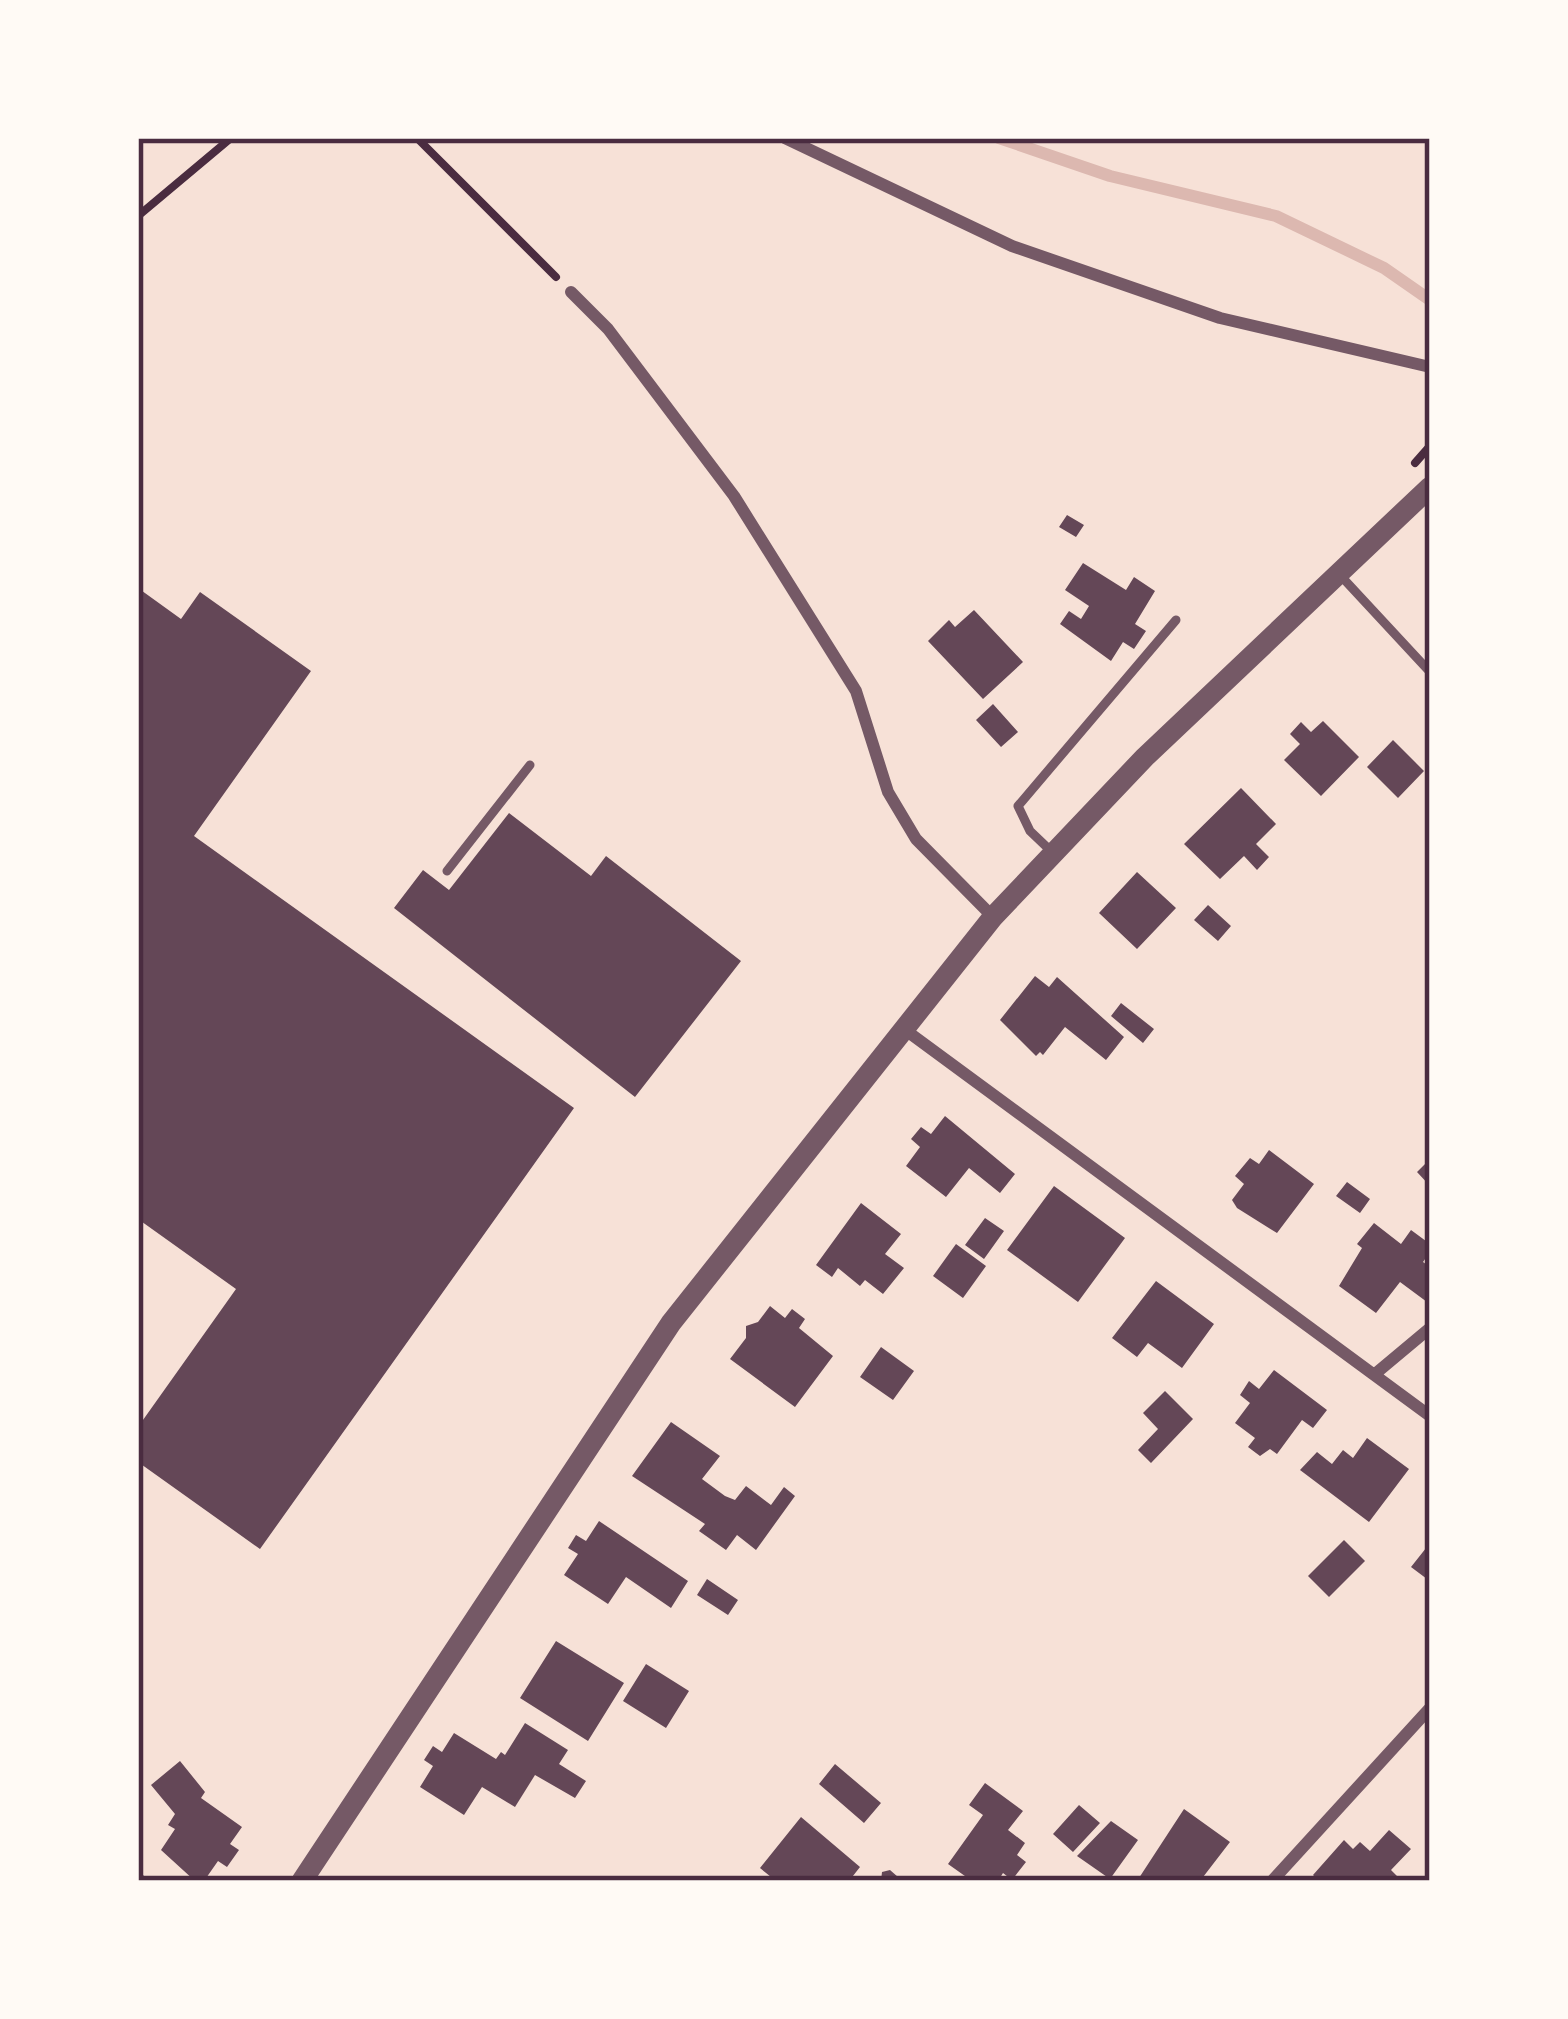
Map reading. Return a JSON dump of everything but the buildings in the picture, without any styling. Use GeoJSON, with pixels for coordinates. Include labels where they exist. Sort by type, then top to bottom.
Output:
{"type":"FeatureCollection","features":[{"type":"Feature","properties":{"kind":"street"},"geometry":{"type":"LineString","coordinates":[[785,138],[1012,246],[1220,318],[1430,367]]}},
{"type":"Feature","properties":{"kind":"street"},"geometry":{"type":"LineString","coordinates":[[572,292],[608,328],[734,496],[856,691],[888,792],[916,839],[993,917]]}},
{"type":"Feature","properties":{"kind":"street"},"geometry":{"type":"LineString","coordinates":[[302,1881],[671,1323],[993,917],[1145,757],[1430,487]]}},
{"type":"Feature","properties":{"kind":"street"},"geometry":{"type":"LineString","coordinates":[[904,1029],[1430,1416]]}},
{"type":"Feature","properties":{"kind":"street"},"geometry":{"type":"LineString","coordinates":[[1375,1374],[1430,1328]]}},
{"type":"Feature","properties":{"kind":"street"},"geometry":{"type":"LineString","coordinates":[[1271,1881],[1430,1708]]}},
{"type":"Feature","properties":{"kind":"lane"},"geometry":{"type":"LineString","coordinates":[[1337,572],[1430,672]]}},
{"type":"Feature","properties":{"kind":"lane"},"geometry":{"type":"LineString","coordinates":[[1052,852],[1030,831],[1018,806],[1175,620]]}},
{"type":"Feature","properties":{"kind":"lane"},"geometry":{"type":"LineString","coordinates":[[447,871],[530,765]]}},
{"type":"Feature","properties":{"kind":"path"},"geometry":{"type":"LineString","coordinates":[[138,216],[231,138]]}},
{"type":"Feature","properties":{"kind":"path"},"geometry":{"type":"LineString","coordinates":[[417,138],[572,292]]}},
{"type":"Feature","properties":{"kind":"waterway"},"geometry":{"type":"LineString","coordinates":[[999,138],[1110,176],[1276,216],[1384,268],[1430,300]]}}]}
